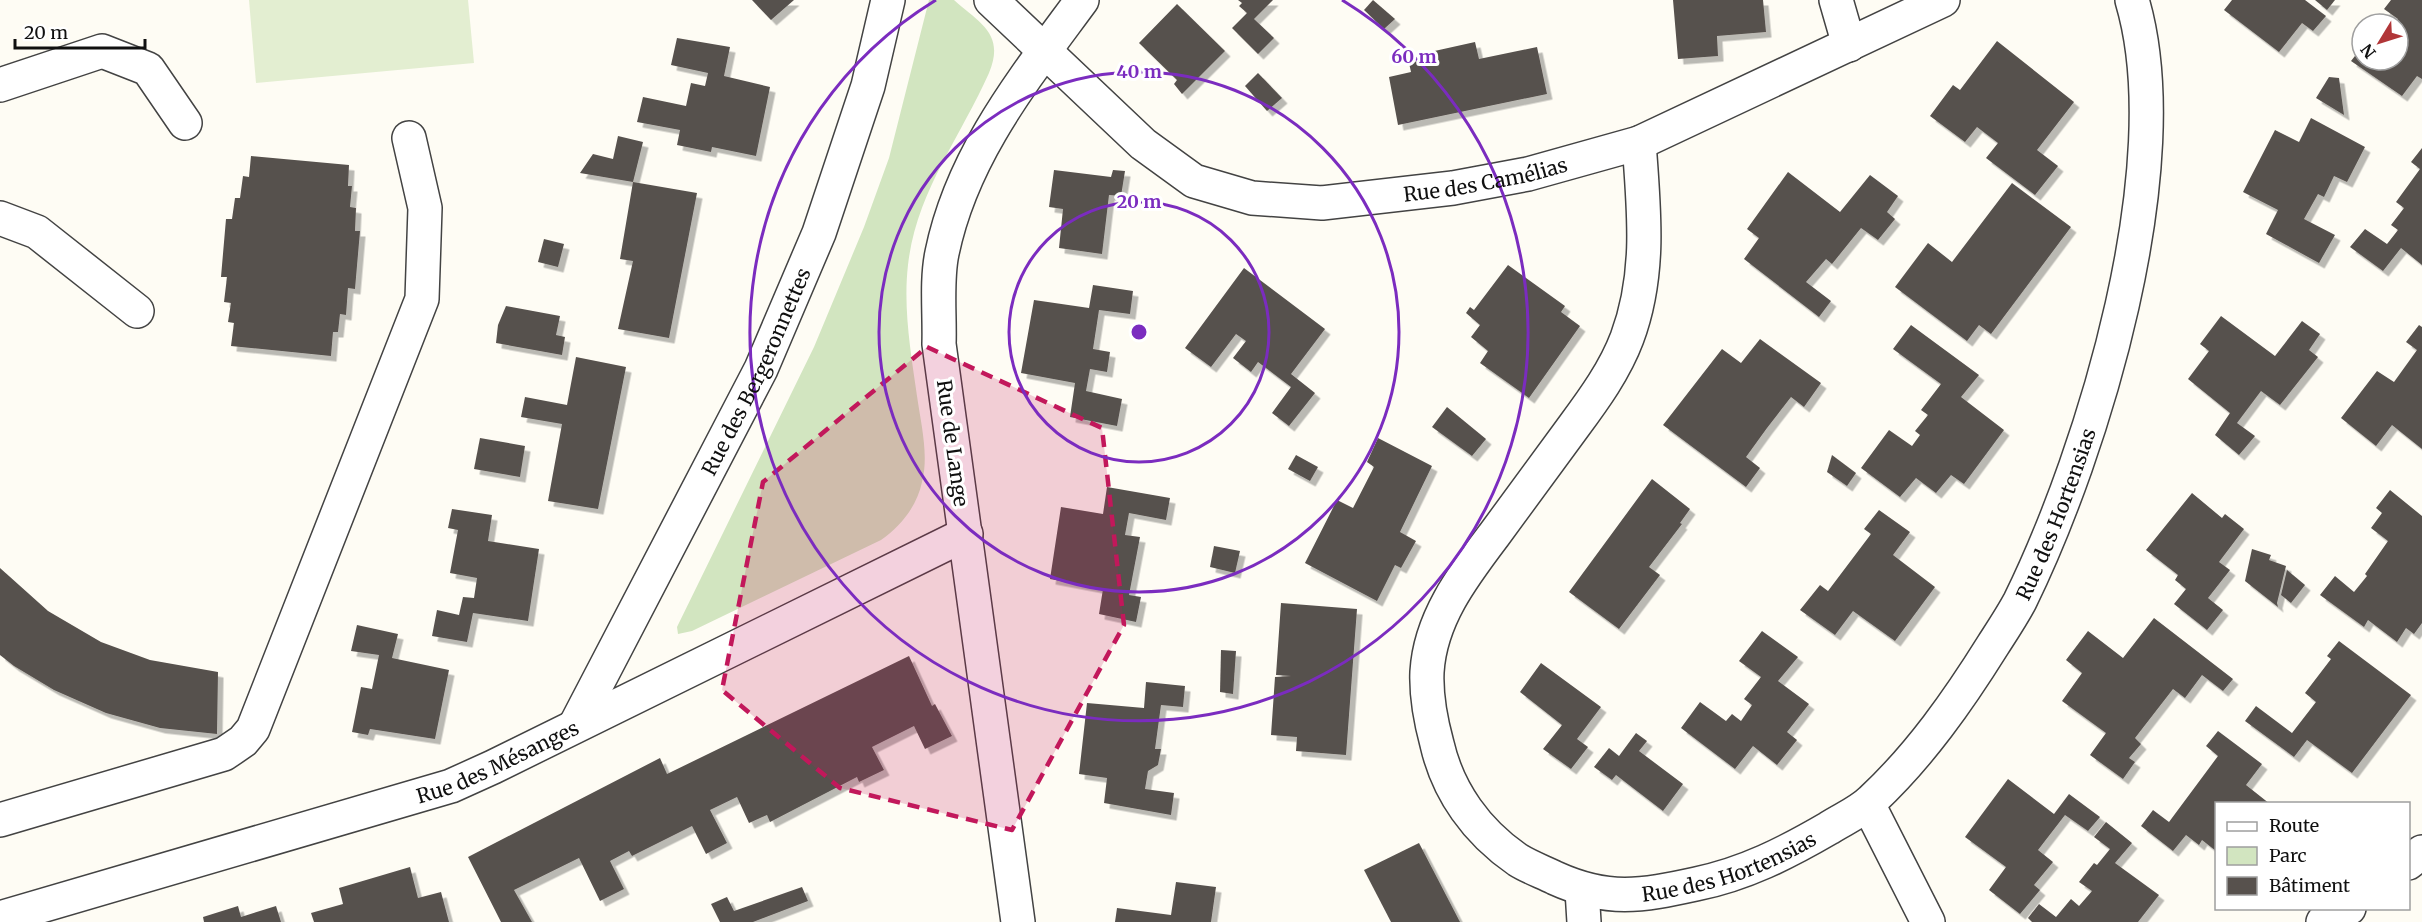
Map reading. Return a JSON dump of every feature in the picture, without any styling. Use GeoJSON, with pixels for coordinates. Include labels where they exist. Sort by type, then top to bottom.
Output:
{"type":"FeatureCollection","features":[{"type":"Feature","properties":{"kind":"street","name":"Rue des Bergeronnettes"},"geometry":{"type":"LineString","coordinates":[[576,724],[762,369],[819,233],[868,86],[888,0]]}},
{"type":"Feature","properties":{"kind":"street","name":"Rue des Camélias"},"geometry":{"type":"LineString","coordinates":[[991,0],[1143,144],[1194,181],[1252,198],[1322,203],[1453,188],[1528,174],[1639,143],[1943,0]]}},
{"type":"Feature","properties":{"kind":"street","name":"Rue de Lange"},"geometry":{"type":"LineString","coordinates":[[1018,922],[939,344],[941,255],[958,192],[1009,98],[1082,0]]}},
{"type":"Feature","properties":{"kind":"street"},"geometry":{"type":"LineString","coordinates":[[1836,0],[1849,45]]}},
{"type":"Feature","properties":{"kind":"street","name":"Rue des Hortensias"},"geometry":{"type":"LineString","coordinates":[[1639,143],[1644,254],[1642,283],[1627,338],[1595,396],[1465,573],[1440,616],[1427,672],[1433,728],[1443,772],[1465,808],[1491,839],[1583,906],[1619,895],[1647,895],[1712,881],[1777,858],[1868,804],[1928,739],[1970,682],[2019,603],[2058,511],[2089,426],[2115,338],[2142,182],[2148,110],[2141,30],[2132,0]]}},
{"type":"Feature","properties":{"kind":"street"},"geometry":{"type":"LineString","coordinates":[[0,85],[102,51],[148,69],[185,123]]}},
{"type":"Feature","properties":{"kind":"street"},"geometry":{"type":"LineString","coordinates":[[0,820],[224,754],[243,741],[253,729],[422,299],[425,208],[409,138]]}},
{"type":"Feature","properties":{"kind":"street"},"geometry":{"type":"LineString","coordinates":[[0,218],[37,232],[137,311]]}},
{"type":"Feature","properties":{"kind":"street","name":"Rue des Mésanges"},"geometry":{"type":"LineString","coordinates":[[0,918],[451,786],[966,534]]}},
{"type":"Feature","properties":{"kind":"street"},"geometry":{"type":"LineString","coordinates":[[1868,804],[1928,922]]}},
{"type":"Feature","properties":{"kind":"street"},"geometry":{"type":"LineString","coordinates":[[2410,862],[2422,852]]}},
{"type":"Feature","properties":{"kind":"street"},"geometry":{"type":"LineString","coordinates":[[2323,922],[2347,910]]}},
{"type":"Feature","properties":{"kind":"highlighted area"},"geometry":{"type":"Polygon","coordinates":[[[927,347],[1102,428],[1124,625],[1012,830],[840,788],[722,690],[763,482],[927,347]]]}},
{"type":"Feature","properties":{"kind":"green space"},"geometry":{"type":"Polygon","coordinates":[[[249,0],[468,0],[474,63],[256,83],[249,0]]]}},
{"type":"Feature","properties":{"kind":"green space"},"geometry":{"type":"Polygon","coordinates":[[[929,0],[954,0],[988,31],[994,49],[989,73],[978,97],[929,190],[913,239],[908,265],[906,298],[908,331],[925,450],[920,491],[901,522],[881,540],[692,631],[678,634],[677,627],[814,347],[864,227],[889,158],[929,0]]]}},
{"type":"Feature","properties":{"kind":"building"},"geometry":{"type":"Polygon","coordinates":[[[752,0],[794,0],[771,20],[752,0]]]}},
{"type":"Feature","properties":{"kind":"building"},"geometry":{"type":"Polygon","coordinates":[[[1238,0],[1273,0],[1254,19],[1274,38],[1258,54],[1232,28],[1247,13],[1239,6],[1242,3],[1238,0]]]}},
{"type":"Feature","properties":{"kind":"building"},"geometry":{"type":"Polygon","coordinates":[[[1373,0],[1395,19],[1384,29],[1364,10],[1373,0]]]}},
{"type":"Feature","properties":{"kind":"building"},"geometry":{"type":"Polygon","coordinates":[[[1673,0],[1763,0],[1766,32],[1717,36],[1718,56],[1678,59],[1673,0]]]}},
{"type":"Feature","properties":{"kind":"building"},"geometry":{"type":"Polygon","coordinates":[[[2232,0],[2305,0],[2326,16],[2313,31],[2302,23],[2279,52],[2224,10],[2232,0]]]}},
{"type":"Feature","properties":{"kind":"building"},"geometry":{"type":"Polygon","coordinates":[[[2315,0],[2335,0],[2327,10],[2315,0]]]}},
{"type":"Feature","properties":{"kind":"building"},"geometry":{"type":"Polygon","coordinates":[[[2391,0],[2422,0],[2422,79],[2417,76],[2402,96],[2367,72],[2410,72],[2410,12],[2388,12],[2384,9],[2391,0]]]}},
{"type":"Feature","properties":{"kind":"building"},"geometry":{"type":"Polygon","coordinates":[[[1177,4],[1225,51],[1182,94],[1174,84],[1177,80],[1139,43],[1177,4]]]}},
{"type":"Feature","properties":{"kind":"building"},"geometry":{"type":"Polygon","coordinates":[[[677,38],[730,47],[724,76],[770,87],[756,156],[712,147],[711,152],[677,145],[680,130],[637,122],[643,97],[686,106],[691,83],[705,86],[708,73],[671,65],[677,38]]]}},
{"type":"Feature","properties":{"kind":"building"},"geometry":{"type":"Polygon","coordinates":[[[1997,41],[2074,102],[2037,150],[2058,166],[2035,195],[1986,158],[1998,143],[1977,127],[1965,142],[1930,116],[1953,85],[1960,90],[1997,41]]]}},
{"type":"Feature","properties":{"kind":"building"},"geometry":{"type":"Polygon","coordinates":[[[1475,42],[1479,59],[1537,47],[1547,94],[1398,125],[1389,77],[1411,72],[1409,63],[1431,58],[1430,52],[1475,42]]]}},
{"type":"Feature","properties":{"kind":"building"},"geometry":{"type":"Polygon","coordinates":[[[1258,73],[1282,98],[1267,111],[1245,86],[1258,73]]]}},
{"type":"Feature","properties":{"kind":"building"},"geometry":{"type":"Polygon","coordinates":[[[2329,77],[2339,78],[2344,115],[2316,98],[2329,77]]]}},
{"type":"Feature","properties":{"kind":"building"},"geometry":{"type":"Polygon","coordinates":[[[2311,118],[2365,147],[2347,182],[2334,176],[2324,197],[2318,194],[2304,219],[2335,235],[2319,263],[2266,234],[2278,210],[2243,192],[2275,130],[2299,142],[2311,118]]]}},
{"type":"Feature","properties":{"kind":"building"},"geometry":{"type":"Polygon","coordinates":[[[618,136],[643,142],[633,182],[580,173],[593,154],[613,159],[618,136]]]}},
{"type":"Feature","properties":{"kind":"building"},"geometry":{"type":"Polygon","coordinates":[[[2422,148],[2422,265],[2401,248],[2383,271],[2350,247],[2365,229],[2387,244],[2398,230],[2391,225],[2404,208],[2396,202],[2420,169],[2411,162],[2422,148]]]}},
{"type":"Feature","properties":{"kind":"building"},"geometry":{"type":"Polygon","coordinates":[[[251,156],[349,165],[348,186],[352,186],[350,207],[356,208],[355,231],[360,231],[355,289],[348,288],[346,315],[340,314],[338,332],[333,332],[331,356],[231,346],[234,323],[228,322],[231,303],[224,302],[227,277],[221,277],[226,219],[232,219],[235,198],[240,198],[243,176],[249,177],[251,156]]]}},
{"type":"Feature","properties":{"kind":"building"},"geometry":{"type":"Polygon","coordinates":[[[1054,170],[1111,177],[1113,170],[1125,171],[1121,196],[1109,195],[1102,254],[1059,248],[1063,209],[1049,207],[1054,170]]]}},
{"type":"Feature","properties":{"kind":"building"},"geometry":{"type":"Polygon","coordinates":[[[1788,172],[1840,212],[1870,175],[1898,196],[1887,212],[1895,219],[1878,240],[1861,228],[1832,264],[1826,259],[1806,282],[1831,301],[1819,317],[1744,259],[1759,238],[1747,229],[1788,172]]]}},
{"type":"Feature","properties":{"kind":"building"},"geometry":{"type":"Polygon","coordinates":[[[633,182],[697,193],[669,338],[618,329],[633,261],[620,259],[633,182]]]}},
{"type":"Feature","properties":{"kind":"building"},"geometry":{"type":"Polygon","coordinates":[[[2012,183],[2071,227],[1991,334],[1979,325],[1967,341],[1895,287],[1928,243],[1952,262],[2012,183]]]}},
{"type":"Feature","properties":{"kind":"building"},"geometry":{"type":"Polygon","coordinates":[[[544,239],[564,244],[558,267],[538,262],[544,239]]]}},
{"type":"Feature","properties":{"kind":"building"},"geometry":{"type":"Polygon","coordinates":[[[1508,265],[1565,306],[1561,312],[1580,326],[1529,398],[1480,363],[1488,351],[1471,337],[1480,325],[1466,313],[1470,307],[1474,310],[1508,265]]]}},
{"type":"Feature","properties":{"kind":"building"},"geometry":{"type":"Polygon","coordinates":[[[1244,268],[1325,329],[1291,374],[1315,393],[1289,426],[1272,413],[1291,387],[1258,362],[1251,372],[1233,358],[1246,341],[1236,334],[1211,367],[1185,348],[1244,268]]]}},
{"type":"Feature","properties":{"kind":"building"},"geometry":{"type":"Polygon","coordinates":[[[1093,285],[1133,291],[1130,314],[1099,310],[1093,349],[1110,352],[1107,372],[1090,369],[1086,391],[1122,399],[1117,426],[1070,417],[1075,383],[1021,373],[1034,300],[1089,308],[1093,285]]]}},
{"type":"Feature","properties":{"kind":"building"},"geometry":{"type":"Polygon","coordinates":[[[506,306],[560,316],[556,335],[565,337],[562,355],[496,343],[498,325],[506,306]]]}},
{"type":"Feature","properties":{"kind":"building"},"geometry":{"type":"Polygon","coordinates":[[[2221,316],[2275,356],[2302,321],[2320,334],[2309,350],[2318,357],[2280,405],[2261,391],[2237,423],[2255,436],[2239,455],[2215,435],[2230,413],[2188,379],[2209,351],[2200,344],[2221,316]]]}},
{"type":"Feature","properties":{"kind":"building"},"geometry":{"type":"Polygon","coordinates":[[[1911,325],[1979,375],[1961,397],[2004,430],[1964,484],[1951,475],[1936,493],[1916,478],[1900,497],[1861,468],[1889,430],[1912,446],[1920,435],[1915,431],[1928,415],[1921,410],[1941,384],[1893,349],[1911,325]]]}},
{"type":"Feature","properties":{"kind":"building"},"geometry":{"type":"Polygon","coordinates":[[[2419,325],[2422,327],[2422,449],[2392,425],[2376,446],[2341,418],[2377,371],[2394,382],[2417,350],[2406,342],[2419,325]]]}},
{"type":"Feature","properties":{"kind":"building"},"geometry":{"type":"Polygon","coordinates":[[[1760,339],[1821,383],[1804,407],[1791,397],[1746,457],[1760,468],[1746,487],[1663,425],[1722,349],[1741,363],[1760,339]]]}},
{"type":"Feature","properties":{"kind":"building"},"geometry":{"type":"Polygon","coordinates":[[[576,357],[626,367],[598,509],[548,501],[562,424],[521,417],[525,397],[567,405],[576,357]]]}},
{"type":"Feature","properties":{"kind":"building"},"geometry":{"type":"Polygon","coordinates":[[[1447,407],[1486,439],[1472,456],[1432,427],[1447,407]]]}},
{"type":"Feature","properties":{"kind":"building"},"geometry":{"type":"Polygon","coordinates":[[[480,438],[525,446],[520,477],[474,469],[480,438]]]}},
{"type":"Feature","properties":{"kind":"building"},"geometry":{"type":"Polygon","coordinates":[[[1378,438],[1432,466],[1400,532],[1416,541],[1401,568],[1395,565],[1377,601],[1305,563],[1337,500],[1353,508],[1374,467],[1367,462],[1378,438]]]}},
{"type":"Feature","properties":{"kind":"building"},"geometry":{"type":"Polygon","coordinates":[[[1296,455],[1318,467],[1310,481],[1288,469],[1296,455]]]}},
{"type":"Feature","properties":{"kind":"building"},"geometry":{"type":"Polygon","coordinates":[[[1832,455],[1856,473],[1847,486],[1827,472],[1832,455]]]}},
{"type":"Feature","properties":{"kind":"building"},"geometry":{"type":"Polygon","coordinates":[[[1652,479],[1690,509],[1680,523],[1682,524],[1649,567],[1660,575],[1619,629],[1569,592],[1652,479]]]}},
{"type":"Feature","properties":{"kind":"building"},"geometry":{"type":"Polygon","coordinates":[[[1107,487],[1170,498],[1166,520],[1129,513],[1125,535],[1140,537],[1129,595],[1141,597],[1136,622],[1099,614],[1103,589],[1050,579],[1061,507],[1103,514],[1107,487]]]}},
{"type":"Feature","properties":{"kind":"building"},"geometry":{"type":"Polygon","coordinates":[[[2390,490],[2422,516],[2422,623],[2414,634],[2406,628],[2397,642],[2368,620],[2364,627],[2320,595],[2335,576],[2354,592],[2367,576],[2365,574],[2388,541],[2371,528],[2382,513],[2376,508],[2390,490]]]}},
{"type":"Feature","properties":{"kind":"building"},"geometry":{"type":"Polygon","coordinates":[[[2192,493],[2222,518],[2225,514],[2244,529],[2219,562],[2230,570],[2208,598],[2223,610],[2207,630],[2174,604],[2186,589],[2175,580],[2178,575],[2146,550],[2192,493]]]}},
{"type":"Feature","properties":{"kind":"building"},"geometry":{"type":"Polygon","coordinates":[[[452,509],[492,515],[488,541],[539,549],[528,621],[473,613],[467,642],[432,636],[437,610],[459,615],[463,597],[474,598],[477,578],[450,573],[458,530],[448,528],[452,509]]]}},
{"type":"Feature","properties":{"kind":"building"},"geometry":{"type":"Polygon","coordinates":[[[1879,510],[1910,532],[1893,555],[1935,587],[1895,641],[1853,611],[1835,635],[1800,610],[1820,585],[1828,591],[1871,534],[1864,529],[1879,510]]]}},
{"type":"Feature","properties":{"kind":"building"},"geometry":{"type":"Polygon","coordinates":[[[1214,546],[1240,551],[1235,573],[1210,567],[1214,546]]]}},
{"type":"Feature","properties":{"kind":"building"},"geometry":{"type":"Polygon","coordinates":[[[2252,549],[2271,555],[2269,560],[2286,566],[2278,607],[2245,581],[2252,549]]]}},
{"type":"Feature","properties":{"kind":"building"},"geometry":{"type":"Polygon","coordinates":[[[0,568],[48,611],[101,642],[150,660],[218,672],[217,734],[160,728],[106,713],[54,690],[14,666],[0,655],[0,568]]]}},
{"type":"Feature","properties":{"kind":"building"},"geometry":{"type":"Polygon","coordinates":[[[2287,570],[2305,585],[2291,603],[2281,595],[2287,570]]]}},
{"type":"Feature","properties":{"kind":"building"},"geometry":{"type":"Polygon","coordinates":[[[1281,603],[1357,609],[1346,755],[1296,751],[1297,737],[1271,735],[1275,677],[1291,676],[1276,675],[1281,603]]]}},
{"type":"Feature","properties":{"kind":"building"},"geometry":{"type":"Polygon","coordinates":[[[2154,618],[2233,679],[2223,691],[2202,675],[2185,698],[2173,689],[2135,738],[2141,744],[2129,758],[2135,762],[2123,779],[2090,755],[2106,733],[2062,701],[2082,673],[2066,660],[2088,631],[2123,658],[2154,618]]]}},
{"type":"Feature","properties":{"kind":"building"},"geometry":{"type":"Polygon","coordinates":[[[357,625],[398,634],[392,658],[449,670],[435,739],[370,729],[368,735],[352,732],[361,687],[372,689],[379,655],[351,651],[357,625]]]}},
{"type":"Feature","properties":{"kind":"building"},"geometry":{"type":"Polygon","coordinates":[[[1762,631],[1798,657],[1778,681],[1809,704],[1787,732],[1797,740],[1777,765],[1753,746],[1735,769],[1681,728],[1700,702],[1726,721],[1732,714],[1741,721],[1752,705],[1744,699],[1761,677],[1739,661],[1762,631]]]}},
{"type":"Feature","properties":{"kind":"building"},"geometry":{"type":"Polygon","coordinates":[[[2339,641],[2411,695],[2352,773],[2307,740],[2294,757],[2245,721],[2256,706],[2292,733],[2316,702],[2305,693],[2331,659],[2327,656],[2339,641]]]}},
{"type":"Feature","properties":{"kind":"building"},"geometry":{"type":"Polygon","coordinates":[[[1221,650],[1236,651],[1233,694],[1220,692],[1221,650]]]}},
{"type":"Feature","properties":{"kind":"building"},"geometry":{"type":"Polygon","coordinates":[[[909,656],[932,706],[935,704],[952,736],[925,749],[914,726],[872,747],[884,770],[859,782],[857,777],[770,822],[767,815],[749,823],[737,797],[710,810],[727,843],[706,854],[692,826],[632,856],[629,851],[610,861],[624,889],[600,901],[579,858],[514,890],[532,922],[501,922],[468,857],[660,758],[667,774],[909,656]]]}},
{"type":"Feature","properties":{"kind":"building"},"geometry":{"type":"Polygon","coordinates":[[[1541,663],[1601,707],[1577,739],[1588,747],[1571,769],[1543,749],[1562,725],[1520,692],[1541,663]]]}},
{"type":"Feature","properties":{"kind":"building"},"geometry":{"type":"Polygon","coordinates":[[[1146,682],[1185,686],[1183,707],[1161,705],[1155,749],[1161,749],[1158,765],[1148,771],[1145,789],[1174,793],[1171,815],[1104,803],[1107,778],[1079,774],[1087,703],[1144,708],[1146,682]]]}},
{"type":"Feature","properties":{"kind":"building"},"geometry":{"type":"Polygon","coordinates":[[[2218,731],[2262,764],[2246,785],[2267,802],[2215,802],[2215,850],[2202,840],[2199,845],[2186,835],[2173,851],[2141,826],[2153,810],[2169,822],[2218,756],[2206,746],[2218,731]]]}},
{"type":"Feature","properties":{"kind":"building"},"geometry":{"type":"Polygon","coordinates":[[[1636,733],[1647,741],[1639,751],[1683,784],[1663,811],[1616,775],[1612,780],[1594,767],[1609,748],[1619,756],[1636,733]]]}},
{"type":"Feature","properties":{"kind":"building"},"geometry":{"type":"Polygon","coordinates":[[[2008,779],[2054,814],[2069,794],[2100,817],[2088,831],[2065,815],[2038,850],[2053,862],[2034,885],[2040,890],[2020,914],[1989,890],[2006,867],[1965,837],[2008,779]]]}},
{"type":"Feature","properties":{"kind":"building"},"geometry":{"type":"Polygon","coordinates":[[[2106,822],[2132,843],[2115,863],[2159,895],[2138,922],[2032,922],[2028,918],[2039,904],[2056,917],[2071,899],[2079,906],[2092,891],[2079,882],[2094,863],[2097,865],[2110,849],[2094,837],[2106,822]]]}},
{"type":"Feature","properties":{"kind":"building"},"geometry":{"type":"Polygon","coordinates":[[[1419,843],[1460,922],[1391,922],[1364,870],[1419,843]]]}},
{"type":"Feature","properties":{"kind":"building"},"geometry":{"type":"Polygon","coordinates":[[[410,867],[418,898],[441,892],[449,922],[314,922],[311,913],[343,904],[339,888],[410,867]]]}},
{"type":"Feature","properties":{"kind":"building"},"geometry":{"type":"Polygon","coordinates":[[[1176,882],[1216,887],[1211,922],[1115,922],[1117,908],[1171,915],[1176,882]]]}},
{"type":"Feature","properties":{"kind":"building"},"geometry":{"type":"Polygon","coordinates":[[[802,887],[808,901],[753,922],[720,922],[711,904],[727,897],[734,911],[802,887]]]}},
{"type":"Feature","properties":{"kind":"building"},"geometry":{"type":"Polygon","coordinates":[[[238,906],[241,917],[276,906],[281,922],[204,922],[203,917],[238,906]]]}}]}
